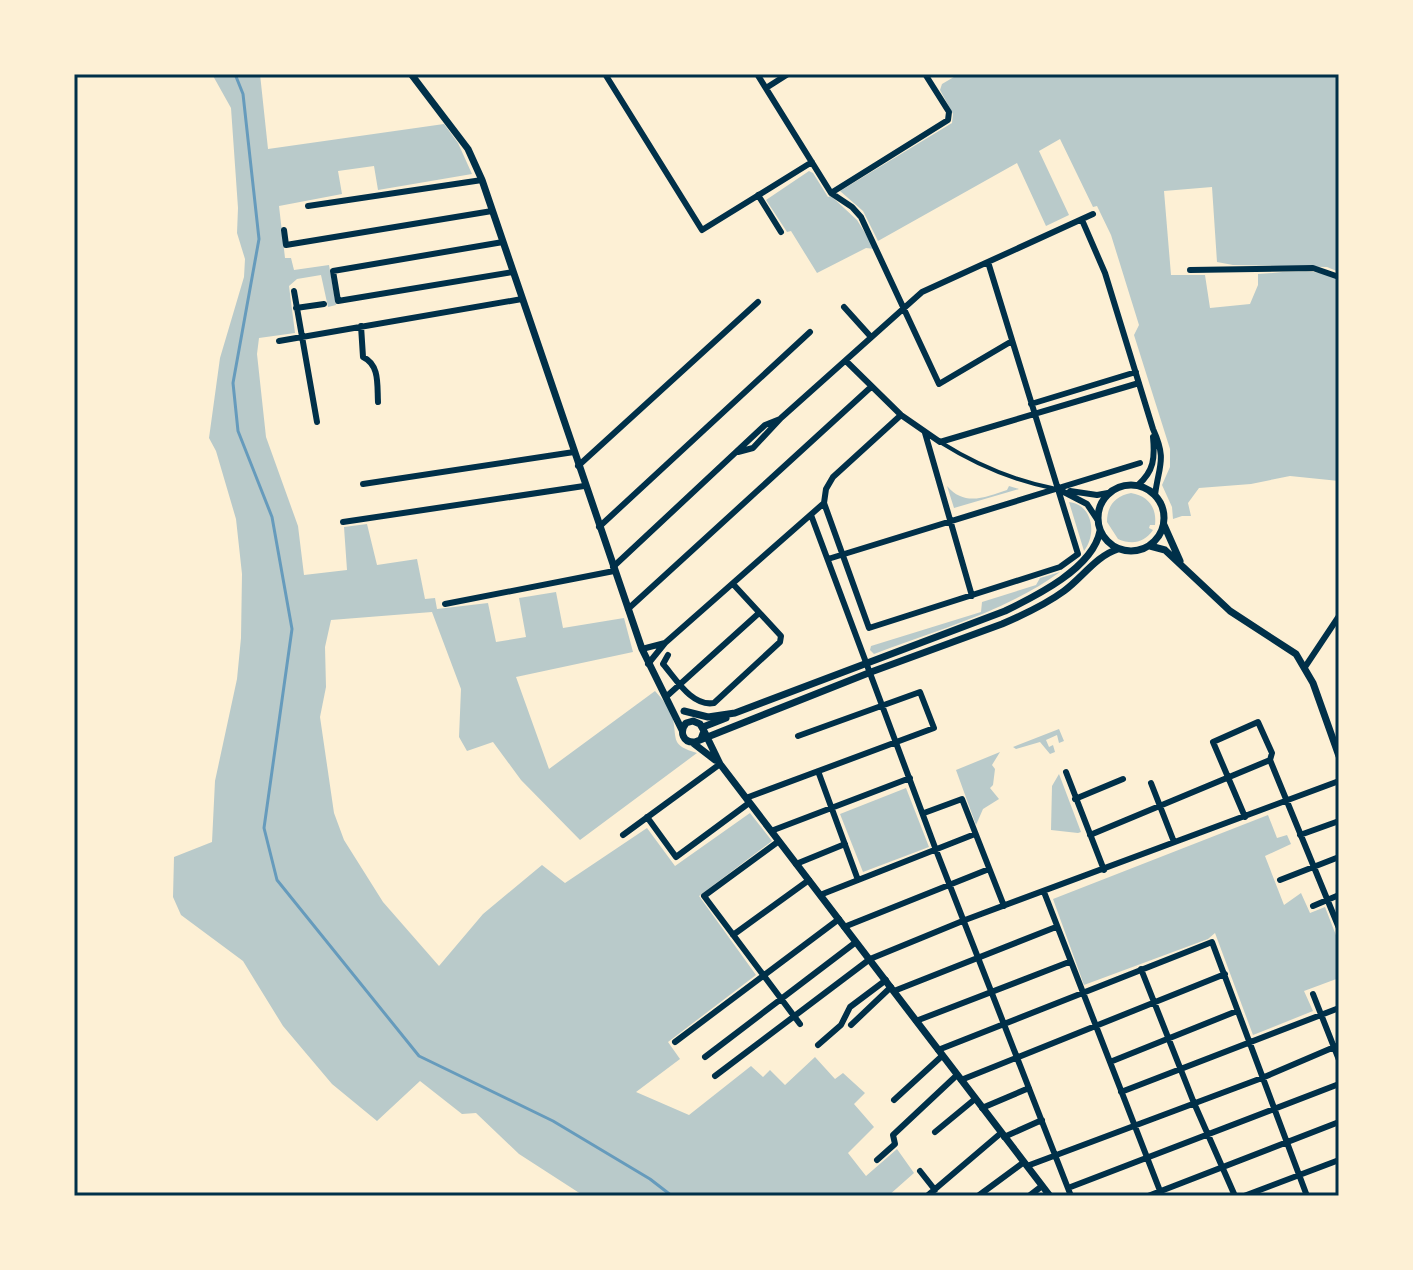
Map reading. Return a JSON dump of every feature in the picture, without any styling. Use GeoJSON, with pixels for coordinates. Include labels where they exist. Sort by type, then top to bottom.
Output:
{"type":"FeatureCollection","features":[{"type":"Feature","properties":{"kind":"street"},"geometry":{"type":"LineString","coordinates":[[411,74],[468,149],[482,180],[584,486],[648,664],[667,696],[683,737],[720,764]]}},
{"type":"Feature","properties":{"kind":"street"},"geometry":{"type":"LineString","coordinates":[[605,74],[702,230],[812,162]]}},
{"type":"Feature","properties":{"kind":"street"},"geometry":{"type":"LineString","coordinates":[[757,74],[831,193],[861,217],[939,384],[1012,341]]}},
{"type":"Feature","properties":{"kind":"street"},"geometry":{"type":"LineString","coordinates":[[766,88],[788,74]]}},
{"type":"Feature","properties":{"kind":"street"},"geometry":{"type":"LineString","coordinates":[[831,193],[948,120],[949,112],[925,74]]}},
{"type":"Feature","properties":{"kind":"street"},"geometry":{"type":"LineString","coordinates":[[308,206],[482,180]]}},
{"type":"Feature","properties":{"kind":"street"},"geometry":{"type":"LineString","coordinates":[[758,195],[781,232]]}},
{"type":"Feature","properties":{"kind":"street"},"geometry":{"type":"LineString","coordinates":[[284,230],[286,245],[492,211]]}},
{"type":"Feature","properties":{"kind":"street"},"geometry":{"type":"LineString","coordinates":[[445,604],[614,569],[738,452],[753,448],[781,418],[922,292],[1093,214]]}},
{"type":"Feature","properties":{"kind":"street"},"geometry":{"type":"LineString","coordinates":[[1082,220],[1105,273],[1160,445],[1162,463],[1155,495]]}},
{"type":"Feature","properties":{"kind":"street"},"geometry":{"type":"LineString","coordinates":[[503,242],[333,271],[338,301],[513,272]]}},
{"type":"Feature","properties":{"kind":"street"},"geometry":{"type":"LineString","coordinates":[[901,415],[833,477],[826,489],[824,503],[869,628],[1060,567],[1078,554],[988,262]]}},
{"type":"Feature","properties":{"kind":"street"},"geometry":{"type":"LineString","coordinates":[[1190,270],[1313,268],[1339,277]]}},
{"type":"Feature","properties":{"kind":"street"},"geometry":{"type":"LineString","coordinates":[[294,291],[317,422]]}},
{"type":"Feature","properties":{"kind":"street"},"geometry":{"type":"LineString","coordinates":[[279,341],[522,299]]}},
{"type":"Feature","properties":{"kind":"street"},"geometry":{"type":"LineString","coordinates":[[578,466],[758,302]]}},
{"type":"Feature","properties":{"kind":"street"},"geometry":{"type":"LineString","coordinates":[[296,308],[324,304]]}},
{"type":"Feature","properties":{"kind":"street"},"geometry":{"type":"LineString","coordinates":[[844,307],[871,337]]}},
{"type":"Feature","properties":{"kind":"street"},"geometry":{"type":"LineString","coordinates":[[361,326],[363,357],[371,361],[376,370],[378,402]]}},
{"type":"Feature","properties":{"kind":"street"},"geometry":{"type":"LineString","coordinates":[[599,527],[810,332]]}},
{"type":"Feature","properties":{"kind":"street"},"geometry":{"type":"LineString","coordinates":[[846,361],[901,415],[925,433],[983,466],[1032,484],[1060,490],[1097,495],[1122,486],[1138,485],[1155,495],[1163,509],[1164,524],[1184,566]]}},
{"type":"Feature","properties":{"kind":"street"},"geometry":{"type":"LineString","coordinates":[[1031,404],[1136,372]]}},
{"type":"Feature","properties":{"kind":"street"},"geometry":{"type":"LineString","coordinates":[[940,442],[1139,383]]}},
{"type":"Feature","properties":{"kind":"street"},"geometry":{"type":"LineString","coordinates":[[628,609],[871,387]]}},
{"type":"Feature","properties":{"kind":"street"},"geometry":{"type":"LineString","coordinates":[[1138,485],[1155,456],[1153,429]]}},
{"type":"Feature","properties":{"kind":"street"},"geometry":{"type":"LineString","coordinates":[[925,433],[972,596]]}},
{"type":"Feature","properties":{"kind":"street"},"geometry":{"type":"LineString","coordinates":[[363,484],[574,452]]}},
{"type":"Feature","properties":{"kind":"street"},"geometry":{"type":"LineString","coordinates":[[828,559],[1140,463]]}},
{"type":"Feature","properties":{"kind":"street"},"geometry":{"type":"LineString","coordinates":[[343,522],[584,486]]}},
{"type":"Feature","properties":{"kind":"street"},"geometry":{"type":"LineString","coordinates":[[1060,490],[1087,504],[1105,539],[1118,549]]}},
{"type":"Feature","properties":{"kind":"street"},"geometry":{"type":"LineString","coordinates":[[1097,519],[1100,505],[1108,493]]}},
{"type":"Feature","properties":{"kind":"street"},"geometry":{"type":"LineString","coordinates":[[648,664],[665,643],[824,503]]}},
{"type":"Feature","properties":{"kind":"street"},"geometry":{"type":"LineString","coordinates":[[811,515],[936,850],[1071,1196]]}},
{"type":"Feature","properties":{"kind":"street"},"geometry":{"type":"LineString","coordinates":[[692,743],[702,731],[735,713],[1023,615],[1064,591],[1102,556],[1118,549],[1140,550],[1150,546],[1164,524]]}},
{"type":"Feature","properties":{"kind":"street"},"geometry":{"type":"LineString","coordinates":[[682,730],[689,721],[702,731],[718,731],[1033,598],[1093,550],[1100,531]]}},
{"type":"Feature","properties":{"kind":"street"},"geometry":{"type":"LineString","coordinates":[[1150,546],[1165,550],[1230,611],[1286,645],[1305,667],[1338,752]]}},
{"type":"Feature","properties":{"kind":"street"},"geometry":{"type":"LineString","coordinates":[[668,655],[663,664],[696,702],[706,704],[714,703],[780,642],[781,636],[733,584]]}},
{"type":"Feature","properties":{"kind":"street"},"geometry":{"type":"LineString","coordinates":[[667,696],[759,613]]}},
{"type":"Feature","properties":{"kind":"street"},"geometry":{"type":"LineString","coordinates":[[1305,667],[1339,616]]}},
{"type":"Feature","properties":{"kind":"street"},"geometry":{"type":"LineString","coordinates":[[642,649],[665,643]]}},
{"type":"Feature","properties":{"kind":"street"},"geometry":{"type":"LineString","coordinates":[[647,817],[676,857],[748,800],[934,728],[920,692],[798,736]]}},
{"type":"Feature","properties":{"kind":"street"},"geometry":{"type":"LineString","coordinates":[[667,696],[702,731],[720,764],[1050,1196]]}},
{"type":"Feature","properties":{"kind":"street"},"geometry":{"type":"LineString","coordinates":[[684,711],[708,717],[735,713]]}},
{"type":"Feature","properties":{"kind":"street"},"geometry":{"type":"LineString","coordinates":[[1245,817],[1213,742],[1258,722],[1272,753],[1270,760],[1339,928]]}},
{"type":"Feature","properties":{"kind":"street"},"geometry":{"type":"LineString","coordinates":[[712,750],[718,731]]}},
{"type":"Feature","properties":{"kind":"street"},"geometry":{"type":"LineString","coordinates":[[1090,835],[1270,760]]}},
{"type":"Feature","properties":{"kind":"street"},"geometry":{"type":"LineString","coordinates":[[623,835],[720,764]]}},
{"type":"Feature","properties":{"kind":"street"},"geometry":{"type":"LineString","coordinates":[[818,771],[858,880]]}},
{"type":"Feature","properties":{"kind":"street"},"geometry":{"type":"LineString","coordinates":[[1066,772],[1104,870]]}},
{"type":"Feature","properties":{"kind":"street"},"geometry":{"type":"LineString","coordinates":[[771,831],[910,778]]}},
{"type":"Feature","properties":{"kind":"street"},"geometry":{"type":"LineString","coordinates":[[1075,799],[1123,779]]}},
{"type":"Feature","properties":{"kind":"street"},"geometry":{"type":"LineString","coordinates":[[715,1076],[870,959],[965,920],[1339,781]]}},
{"type":"Feature","properties":{"kind":"street"},"geometry":{"type":"LineString","coordinates":[[1151,783],[1174,842]]}},
{"type":"Feature","properties":{"kind":"street"},"geometry":{"type":"LineString","coordinates":[[924,813],[962,799],[1004,906]]}},
{"type":"Feature","properties":{"kind":"street"},"geometry":{"type":"LineString","coordinates":[[1300,835],[1339,821]]}},
{"type":"Feature","properties":{"kind":"street"},"geometry":{"type":"LineString","coordinates":[[820,895],[975,834]]}},
{"type":"Feature","properties":{"kind":"street"},"geometry":{"type":"LineString","coordinates":[[779,841],[704,896],[800,1024]]}},
{"type":"Feature","properties":{"kind":"street"},"geometry":{"type":"LineString","coordinates":[[796,864],[845,844]]}},
{"type":"Feature","properties":{"kind":"street"},"geometry":{"type":"LineString","coordinates":[[1280,880],[1339,857]]}},
{"type":"Feature","properties":{"kind":"street"},"geometry":{"type":"LineString","coordinates":[[844,927],[989,869]]}},
{"type":"Feature","properties":{"kind":"street"},"geometry":{"type":"LineString","coordinates":[[733,935],[809,880]]}},
{"type":"Feature","properties":{"kind":"street"},"geometry":{"type":"LineString","coordinates":[[1044,892],[1161,1194]]}},
{"type":"Feature","properties":{"kind":"street"},"geometry":{"type":"LineString","coordinates":[[1313,906],[1339,895]]}},
{"type":"Feature","properties":{"kind":"street"},"geometry":{"type":"LineString","coordinates":[[675,1042],[839,919]]}},
{"type":"Feature","properties":{"kind":"street"},"geometry":{"type":"LineString","coordinates":[[818,1045],[841,1025],[850,1007],[890,986],[979,958],[1056,927]]}},
{"type":"Feature","properties":{"kind":"street"},"geometry":{"type":"LineString","coordinates":[[705,1057],[856,942]]}},
{"type":"Feature","properties":{"kind":"street"},"geometry":{"type":"LineString","coordinates":[[894,1100],[940,1053],[1004,1024],[1212,942],[1307,1196]]}},
{"type":"Feature","properties":{"kind":"street"},"geometry":{"type":"LineString","coordinates":[[916,1021],[1069,962]]}},
{"type":"Feature","properties":{"kind":"street"},"geometry":{"type":"LineString","coordinates":[[1141,969],[1235,1196]]}},
{"type":"Feature","properties":{"kind":"street"},"geometry":{"type":"LineString","coordinates":[[877,1160],[895,1144],[893,1135],[959,1078],[1225,974]]}},
{"type":"Feature","properties":{"kind":"street"},"geometry":{"type":"LineString","coordinates":[[851,1025],[890,986]]}},
{"type":"Feature","properties":{"kind":"street"},"geometry":{"type":"LineString","coordinates":[[1313,994],[1339,1060]]}},
{"type":"Feature","properties":{"kind":"street"},"geometry":{"type":"LineString","coordinates":[[1121,1092],[1339,1008]]}},
{"type":"Feature","properties":{"kind":"street"},"geometry":{"type":"LineString","coordinates":[[1110,1062],[1237,1011]]}},
{"type":"Feature","properties":{"kind":"street"},"geometry":{"type":"LineString","coordinates":[[978,1196],[1025,1164],[1262,1078],[1336,1046]]}},
{"type":"Feature","properties":{"kind":"street"},"geometry":{"type":"LineString","coordinates":[[1068,1188],[1339,1084]]}},
{"type":"Feature","properties":{"kind":"street"},"geometry":{"type":"LineString","coordinates":[[982,1108],[1029,1088]]}},
{"type":"Feature","properties":{"kind":"street"},"geometry":{"type":"LineString","coordinates":[[935,1132],[975,1099]]}},
{"type":"Feature","properties":{"kind":"street"},"geometry":{"type":"LineString","coordinates":[[927,1196],[1002,1135],[1042,1120]]}},
{"type":"Feature","properties":{"kind":"street"},"geometry":{"type":"LineString","coordinates":[[1148,1196],[1161,1194],[1223,1166],[1339,1122]]}},
{"type":"Feature","properties":{"kind":"street"},"geometry":{"type":"LineString","coordinates":[[1244,1196],[1339,1160]]}},
{"type":"Feature","properties":{"kind":"street"},"geometry":{"type":"LineString","coordinates":[[920,1171],[935,1190]]}},
{"type":"Feature","properties":{"kind":"street"},"geometry":{"type":"LineString","coordinates":[[1029,1196],[1042,1186]]}},
{"type":"Feature","properties":{"kind":"shaded area"},"geometry":{"type":"Polygon","coordinates":[[[212,74],[260,74],[268,149],[444,124],[458,143],[472,174],[378,190],[374,166],[338,171],[342,194],[279,206],[285,258],[291,258],[294,270],[329,265],[336,305],[328,307],[321,275],[297,279],[289,286],[295,333],[259,338],[257,354],[266,437],[298,526],[304,575],[347,570],[344,527],[367,524],[377,565],[417,559],[425,599],[435,598],[437,609],[488,603],[496,642],[526,637],[519,598],[556,592],[563,628],[624,618],[633,652],[516,677],[549,769],[655,691],[672,715],[679,745],[697,753],[580,840],[521,780],[493,742],[467,751],[459,737],[461,689],[432,612],[331,620],[325,647],[326,687],[320,717],[334,813],[344,840],[383,902],[439,966],[483,914],[542,865],[565,883],[647,828],[675,866],[750,813],[772,841],[699,896],[756,975],[668,1042],[680,1059],[636,1092],[689,1115],[751,1066],[763,1077],[770,1070],[785,1085],[815,1057],[835,1079],[843,1073],[865,1093],[854,1104],[874,1127],[848,1153],[866,1176],[897,1149],[914,1173],[888,1196],[584,1196],[519,1154],[476,1113],[462,1114],[420,1081],[377,1121],[332,1084],[283,1026],[243,961],[181,915],[173,897],[174,857],[212,842],[215,781],[237,679],[241,638],[242,574],[236,519],[216,451],[209,438],[220,358],[244,277],[245,259],[237,233],[231,108],[212,74]]]}},
{"type":"Feature","properties":{"kind":"shaded area"},"geometry":{"type":"Polygon","coordinates":[[[959,74],[1339,74],[1339,272],[1327,267],[1217,262],[1212,187],[1164,191],[1171,275],[1205,275],[1210,308],[1250,304],[1258,285],[1258,274],[1310,272],[1339,280],[1339,481],[1290,476],[1251,484],[1199,488],[1188,503],[1191,516],[1173,519],[1172,507],[1162,485],[1170,467],[1170,449],[1134,335],[1139,325],[1111,235],[1097,206],[1093,207],[1060,139],[1039,151],[1069,215],[1046,226],[1017,163],[878,241],[863,211],[840,191],[952,123],[953,114],[940,90],[942,84],[959,74]]]}},
{"type":"Feature","properties":{"kind":"shaded area"},"geometry":{"type":"Polygon","coordinates":[[[809,171],[828,197],[831,196],[857,220],[875,249],[866,248],[817,273],[791,231],[787,232],[766,200],[809,171]]]}},
{"type":"Feature","properties":{"kind":"shaded area"},"geometry":{"type":"Polygon","coordinates":[[[947,486],[968,498],[991,495],[1007,490],[1009,486],[1019,489],[954,508],[947,486]]]}},
{"type":"Feature","properties":{"kind":"shaded area"},"geometry":{"type":"Polygon","coordinates":[[[1131,493],[1150,503],[1155,525],[1150,525],[1149,528],[1153,530],[1142,540],[1128,542],[1118,539],[1107,522],[1113,503],[1131,493]]]}},
{"type":"Feature","properties":{"kind":"shaded area"},"geometry":{"type":"Polygon","coordinates":[[[1069,502],[1077,504],[1088,514],[1091,537],[1084,551],[1069,502]]]}},
{"type":"Feature","properties":{"kind":"shaded area"},"geometry":{"type":"Polygon","coordinates":[[[1060,572],[1017,598],[970,619],[874,654],[870,650],[871,646],[981,612],[982,602],[1036,585],[1040,578],[1060,572]]]}},
{"type":"Feature","properties":{"kind":"shaded area"},"geometry":{"type":"Polygon","coordinates":[[[1059,729],[1064,741],[1059,743],[1057,735],[1046,740],[1049,747],[1053,745],[1055,752],[1050,754],[1040,742],[1016,749],[1013,747],[1059,729]]]}},
{"type":"Feature","properties":{"kind":"shaded area"},"geometry":{"type":"Polygon","coordinates":[[[1000,752],[992,765],[995,769],[990,788],[999,799],[983,809],[976,825],[956,770],[1000,752]]]}},
{"type":"Feature","properties":{"kind":"shaded area"},"geometry":{"type":"Polygon","coordinates":[[[1059,774],[1081,832],[1051,830],[1052,786],[1059,774]]]}},
{"type":"Feature","properties":{"kind":"shaded area"},"geometry":{"type":"Polygon","coordinates":[[[906,788],[929,847],[863,872],[840,814],[906,788]]]}},
{"type":"Feature","properties":{"kind":"shaded area"},"geometry":{"type":"Polygon","coordinates":[[[1268,815],[1277,838],[1287,835],[1291,844],[1265,856],[1284,905],[1301,893],[1310,913],[1325,907],[1339,943],[1339,978],[1304,991],[1313,1011],[1253,1035],[1215,933],[1208,939],[1084,985],[1053,899],[1268,815]]]}},
{"type":"Feature","properties":{"kind":"waterway"},"geometry":{"type":"LineString","coordinates":[[235,74],[243,94],[259,239],[233,383],[238,431],[272,517],[292,629],[264,828],[277,880],[419,1056],[553,1121],[650,1179],[672,1196]]}}]}
